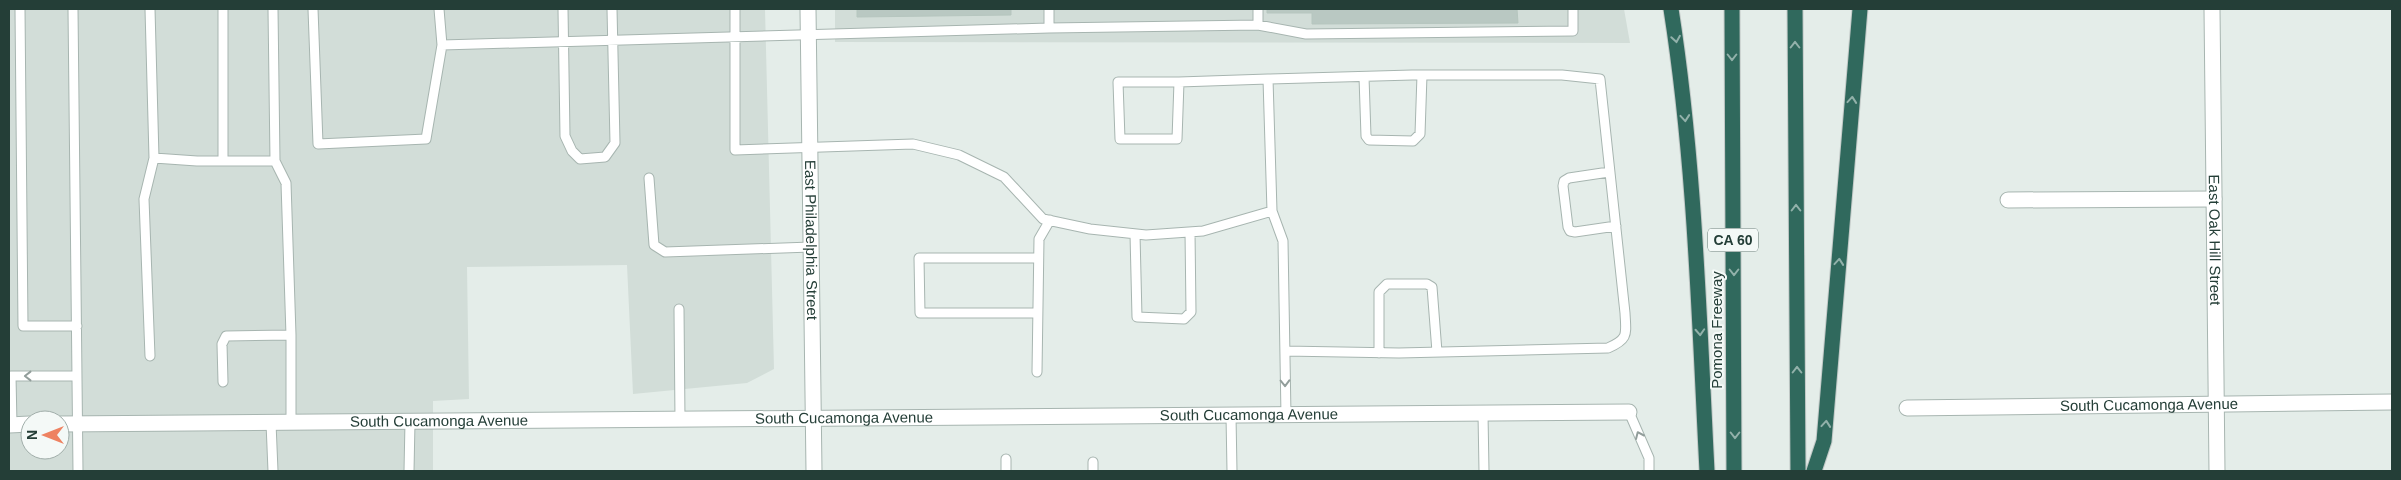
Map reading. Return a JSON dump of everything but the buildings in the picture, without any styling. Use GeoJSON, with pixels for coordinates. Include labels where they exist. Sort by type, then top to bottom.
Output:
{"type":"FeatureCollection","features":[{"type":"Feature","properties":{"kind":"highway"},"geometry":{"type":"LineString","coordinates":[[1671,9],[1680,69],[1688,150],[1708,471]]}},
{"type":"Feature","properties":{"kind":"highway","name":"Pomona Freeway"},"geometry":{"type":"LineString","coordinates":[[1732,9],[1734,471]]}},
{"type":"Feature","properties":{"kind":"highway"},"geometry":{"type":"LineString","coordinates":[[1794,9],[1798,471]]}},
{"type":"Feature","properties":{"kind":"highway"},"geometry":{"type":"LineString","coordinates":[[1814,471],[1824,442],[1860,9]]}},
{"type":"Feature","properties":{"kind":"street","name":"East Philadelphia Street"},"geometry":{"type":"LineString","coordinates":[[808,9],[814,471]]}},
{"type":"Feature","properties":{"kind":"street","name":"East Oak Hill Street"},"geometry":{"type":"LineString","coordinates":[[2212,9],[2217,471]]}},
{"type":"Feature","properties":{"kind":"street"},"geometry":{"type":"LineString","coordinates":[[2008,200],[2214,199]]}},
{"type":"Feature","properties":{"kind":"street","name":"South Cucamonga Avenue"},"geometry":{"type":"LineString","coordinates":[[1907,408],[2392,402]]}},
{"type":"Feature","properties":{"kind":"street","name":"South Cucamonga Avenue"},"geometry":{"type":"LineString","coordinates":[[70,424],[1629,412]]}},
{"type":"Feature","properties":{"kind":"lane"},"geometry":{"type":"LineString","coordinates":[[20,9],[24,326],[77,326]]}},
{"type":"Feature","properties":{"kind":"lane"},"geometry":{"type":"LineString","coordinates":[[73,9],[78,471]]}},
{"type":"Feature","properties":{"kind":"lane"},"geometry":{"type":"LineString","coordinates":[[150,9],[154,158],[144,199],[150,356]]}},
{"type":"Feature","properties":{"kind":"lane"},"geometry":{"type":"LineString","coordinates":[[223,9],[223,161]]}},
{"type":"Feature","properties":{"kind":"lane"},"geometry":{"type":"LineString","coordinates":[[274,9],[274,161],[286,184],[291,335],[291,422]]}},
{"type":"Feature","properties":{"kind":"lane"},"geometry":{"type":"LineString","coordinates":[[313,9],[318,144],[426,139],[442,45],[439,9]]}},
{"type":"Feature","properties":{"kind":"lane"},"geometry":{"type":"LineString","coordinates":[[563,9],[565,136],[572,151],[580,159],[606,156],[615,143],[612,9]]}},
{"type":"Feature","properties":{"kind":"lane"},"geometry":{"type":"LineString","coordinates":[[735,9],[735,150],[912,144],[959,155],[1004,177],[1043,219],[1090,229],[1146,235],[1203,231],[1272,211]]}},
{"type":"Feature","properties":{"kind":"lane"},"geometry":{"type":"LineString","coordinates":[[1049,9],[1049,28]]}},
{"type":"Feature","properties":{"kind":"lane"},"geometry":{"type":"LineString","coordinates":[[1258,9],[1258,25]]}},
{"type":"Feature","properties":{"kind":"lane"},"geometry":{"type":"LineString","coordinates":[[442,45],[1049,28],[1258,25],[1306,34],[1573,32],[1573,9]]}},
{"type":"Feature","properties":{"kind":"lane"},"geometry":{"type":"LineString","coordinates":[[1364,77],[1366,136],[1369,140],[1413,141],[1420,134],[1422,75]]}},
{"type":"Feature","properties":{"kind":"lane"},"geometry":{"type":"LineString","coordinates":[[1179,82],[1177,138],[1120,139],[1118,82],[1422,75],[1562,75],[1600,79],[1625,313],[1626,333],[1622,342],[1608,348],[1379,353],[1285,351]]}},
{"type":"Feature","properties":{"kind":"lane"},"geometry":{"type":"LineString","coordinates":[[1268,79],[1272,211],[1283,241],[1286,415]]}},
{"type":"Feature","properties":{"kind":"lane"},"geometry":{"type":"LineString","coordinates":[[154,158],[274,161]]}},
{"type":"Feature","properties":{"kind":"lane"},"geometry":{"type":"LineString","coordinates":[[1609,172],[1569,178],[1563,186],[1568,227],[1570,231],[1575,232],[1616,226]]}},
{"type":"Feature","properties":{"kind":"lane"},"geometry":{"type":"LineString","coordinates":[[649,178],[654,245],[665,252],[811,247]]}},
{"type":"Feature","properties":{"kind":"lane"},"geometry":{"type":"LineString","coordinates":[[1037,372],[1039,239],[1050,220]]}},
{"type":"Feature","properties":{"kind":"lane"},"geometry":{"type":"LineString","coordinates":[[1135,234],[1137,317],[1184,319],[1191,312],[1190,232]]}},
{"type":"Feature","properties":{"kind":"lane"},"geometry":{"type":"LineString","coordinates":[[1037,313],[920,313],[920,258],[1038,258]]}},
{"type":"Feature","properties":{"kind":"lane"},"geometry":{"type":"LineString","coordinates":[[1379,353],[1379,292],[1387,284],[1428,284],[1432,287],[1437,352]]}},
{"type":"Feature","properties":{"kind":"lane"},"geometry":{"type":"LineString","coordinates":[[679,309],[680,420]]}},
{"type":"Feature","properties":{"kind":"lane"},"geometry":{"type":"LineString","coordinates":[[223,382],[222,344],[226,336],[291,335]]}},
{"type":"Feature","properties":{"kind":"lane"},"geometry":{"type":"LineString","coordinates":[[10,425],[11,376],[77,376]]}},
{"type":"Feature","properties":{"kind":"lane"},"geometry":{"type":"LineString","coordinates":[[1629,412],[1649,458],[1649,471]]}},
{"type":"Feature","properties":{"kind":"lane"},"geometry":{"type":"LineString","coordinates":[[1483,414],[1484,471]]}},
{"type":"Feature","properties":{"kind":"lane"},"geometry":{"type":"LineString","coordinates":[[1231,416],[1232,471]]}},
{"type":"Feature","properties":{"kind":"lane"},"geometry":{"type":"LineString","coordinates":[[409,471],[410,422]]}},
{"type":"Feature","properties":{"kind":"lane"},"geometry":{"type":"LineString","coordinates":[[272,423],[273,471]]}},
{"type":"Feature","properties":{"kind":"lane"},"geometry":{"type":"LineString","coordinates":[[1006,459],[1006,471]]}},
{"type":"Feature","properties":{"kind":"lane"},"geometry":{"type":"LineString","coordinates":[[1093,462],[1093,471]]}},
{"type":"Feature","properties":{"kind":"shaded area"},"geometry":{"type":"Polygon","coordinates":[[[9,9],[765,9],[774,369],[747,383],[633,394],[627,265],[467,267],[469,399],[433,401],[433,471],[9,471],[9,9]]]}},
{"type":"Feature","properties":{"kind":"shaded area"},"geometry":{"type":"Polygon","coordinates":[[[835,9],[1624,9],[1630,43],[835,42],[835,9]]]}}]}
